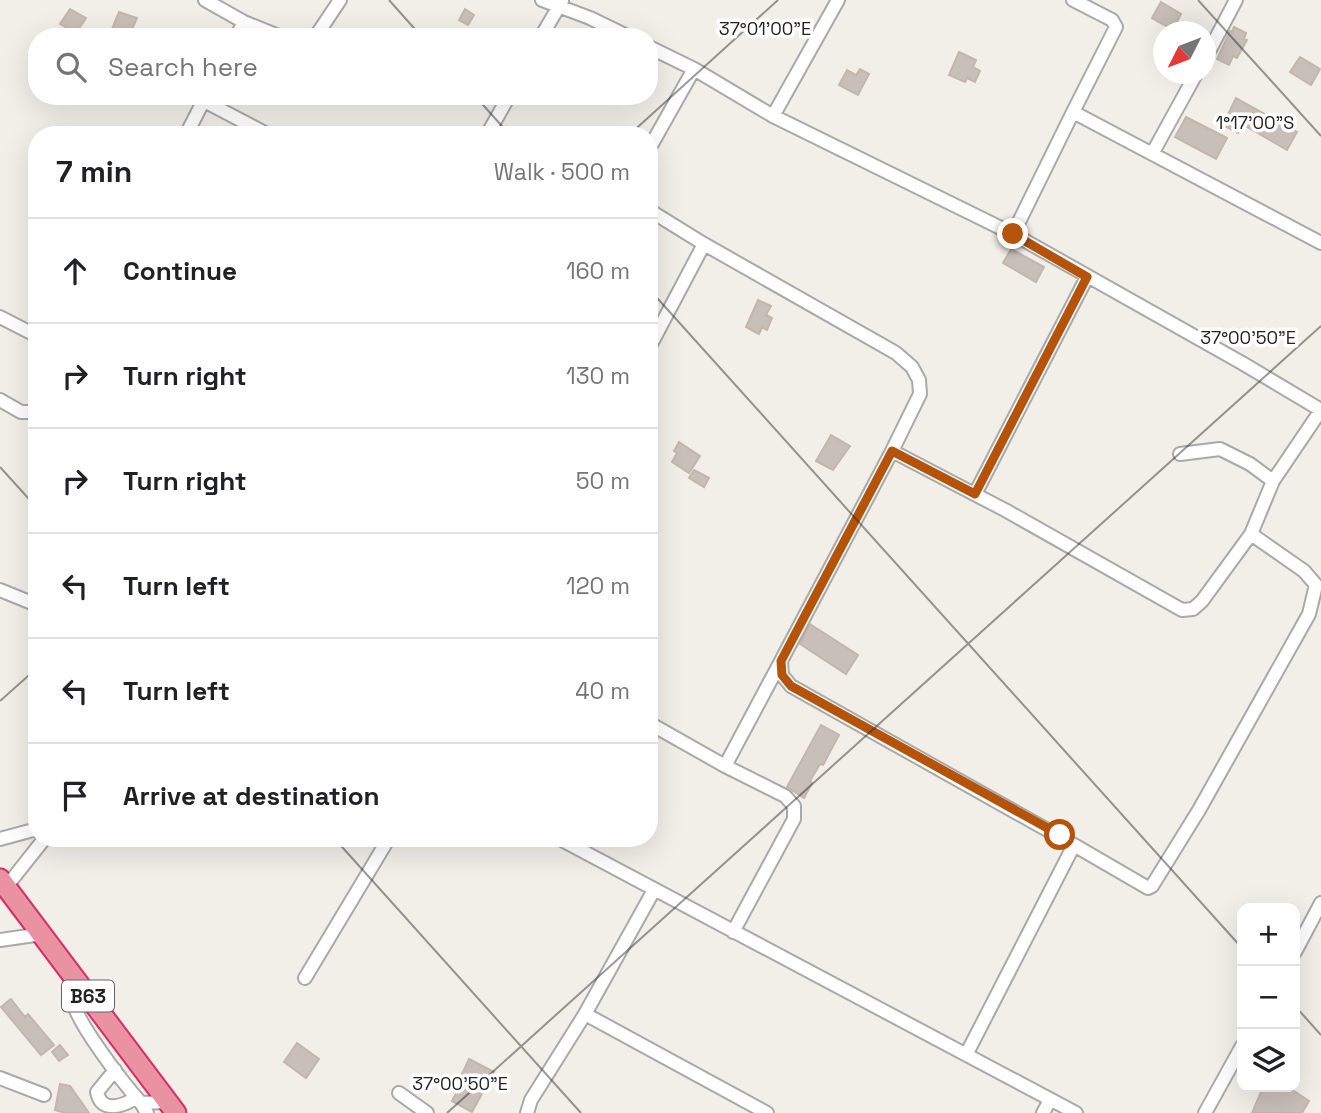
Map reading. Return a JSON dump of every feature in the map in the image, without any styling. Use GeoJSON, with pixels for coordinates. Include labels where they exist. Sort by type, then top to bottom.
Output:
{"type":"FeatureCollection","features":[{"type":"Feature","properties":{"kind":"highway","name":"B63"},"geometry":{"type":"LineString","coordinates":[[3,883],[172,1107]]}},
{"type":"Feature","properties":{"kind":"street"},"geometry":{"type":"LineString","coordinates":[[205,0],[259,28]]}},
{"type":"Feature","properties":{"kind":"street"},"geometry":{"type":"LineString","coordinates":[[321,28],[340,0]]}},
{"type":"Feature","properties":{"kind":"street"},"geometry":{"type":"LineString","coordinates":[[542,0],[560,4],[611,28]]}},
{"type":"Feature","properties":{"kind":"street"},"geometry":{"type":"LineString","coordinates":[[773,116],[838,0]]}},
{"type":"Feature","properties":{"kind":"street"},"geometry":{"type":"LineString","coordinates":[[1013,234],[1116,27],[1112,20],[1073,0]]}},
{"type":"Feature","properties":{"kind":"street"},"geometry":{"type":"LineString","coordinates":[[1216,38],[1236,0]]}},
{"type":"Feature","properties":{"kind":"street"},"geometry":{"type":"LineString","coordinates":[[546,28],[560,4]]}},
{"type":"Feature","properties":{"kind":"street"},"geometry":{"type":"LineString","coordinates":[[241,28],[244,22]]}},
{"type":"Feature","properties":{"kind":"street"},"geometry":{"type":"LineString","coordinates":[[658,51],[694,69],[773,116],[1013,234],[1321,410],[1273,481],[1251,534],[1202,601],[1193,609],[1182,610],[975,494],[892,451]]}},
{"type":"Feature","properties":{"kind":"street"},"geometry":{"type":"LineString","coordinates":[[658,133],[694,69]]}},
{"type":"Feature","properties":{"kind":"street"},"geometry":{"type":"LineString","coordinates":[[1152,154],[1190,84]]}},
{"type":"Feature","properties":{"kind":"street"},"geometry":{"type":"LineString","coordinates":[[191,126],[202,105]]}},
{"type":"Feature","properties":{"kind":"street"},"geometry":{"type":"LineString","coordinates":[[216,105],[253,126]]}},
{"type":"Feature","properties":{"kind":"street"},"geometry":{"type":"LineString","coordinates":[[492,126],[504,105]]}},
{"type":"Feature","properties":{"kind":"street"},"geometry":{"type":"LineString","coordinates":[[1073,112],[1321,243]]}},
{"type":"Feature","properties":{"kind":"street"},"geometry":{"type":"LineString","coordinates":[[658,216],[896,353],[912,367],[919,380],[920,394],[892,451],[724,766]]}},
{"type":"Feature","properties":{"kind":"street"},"geometry":{"type":"LineString","coordinates":[[658,331],[704,244]]}},
{"type":"Feature","properties":{"kind":"street"},"geometry":{"type":"LineString","coordinates":[[975,494],[1087,277]]}},
{"type":"Feature","properties":{"kind":"street"},"geometry":{"type":"LineString","coordinates":[[0,317],[28,331]]}},
{"type":"Feature","properties":{"kind":"street"},"geometry":{"type":"LineString","coordinates":[[0,400],[21,412],[28,412]]}},
{"type":"Feature","properties":{"kind":"street"},"geometry":{"type":"LineString","coordinates":[[1181,454],[1220,449],[1250,464],[1273,481]]}},
{"type":"Feature","properties":{"kind":"street"},"geometry":{"type":"LineString","coordinates":[[781,661],[782,675],[791,686],[1148,888],[1152,886],[1199,810],[1309,614],[1317,585],[1304,571],[1251,534]]}},
{"type":"Feature","properties":{"kind":"street"},"geometry":{"type":"LineString","coordinates":[[0,590],[28,601]]}},
{"type":"Feature","properties":{"kind":"street"},"geometry":{"type":"LineString","coordinates":[[658,728],[724,766],[785,796],[793,806],[794,819],[733,932]]}},
{"type":"Feature","properties":{"kind":"street"},"geometry":{"type":"LineString","coordinates":[[0,839],[28,831]]}},
{"type":"Feature","properties":{"kind":"street"},"geometry":{"type":"LineString","coordinates":[[966,1055],[1074,845]]}},
{"type":"Feature","properties":{"kind":"street"},"geometry":{"type":"LineString","coordinates":[[3,883],[37,847]]}},
{"type":"Feature","properties":{"kind":"street"},"geometry":{"type":"LineString","coordinates":[[305,978],[381,847]]}},
{"type":"Feature","properties":{"kind":"street"},"geometry":{"type":"LineString","coordinates":[[575,847],[1076,1113]]}},
{"type":"Feature","properties":{"kind":"street"},"geometry":{"type":"LineString","coordinates":[[527,1113],[531,1100],[585,1014],[654,890]]}},
{"type":"Feature","properties":{"kind":"street"},"geometry":{"type":"LineString","coordinates":[[1300,943],[1321,903]]}},
{"type":"Feature","properties":{"kind":"street"},"geometry":{"type":"LineString","coordinates":[[0,940],[42,934]]}},
{"type":"Feature","properties":{"kind":"street"},"geometry":{"type":"LineString","coordinates":[[77,982],[72,997],[76,1009],[141,1105]]}},
{"type":"Feature","properties":{"kind":"street"},"geometry":{"type":"LineString","coordinates":[[585,1014],[767,1113]]}},
{"type":"Feature","properties":{"kind":"street"},"geometry":{"type":"LineString","coordinates":[[1205,1113],[1237,1055]]}},
{"type":"Feature","properties":{"kind":"street"},"geometry":{"type":"LineString","coordinates":[[115,1069],[97,1092],[103,1105],[112,1109],[141,1105],[172,1107]]}},
{"type":"Feature","properties":{"kind":"street"},"geometry":{"type":"LineString","coordinates":[[0,1078],[44,1095]]}},
{"type":"Feature","properties":{"kind":"street"},"geometry":{"type":"LineString","coordinates":[[399,1093],[427,1113]]}},
{"type":"Feature","properties":{"kind":"street"},"geometry":{"type":"LineString","coordinates":[[1042,1113],[1050,1100]]}},
{"type":"Feature","properties":{"kind":"building"},"geometry":{"type":"Polygon","coordinates":[[[1161,2],[1181,14],[1178,21],[1157,21],[1152,18],[1161,2]]]}},
{"type":"Feature","properties":{"kind":"building"},"geometry":{"type":"Polygon","coordinates":[[[70,9],[86,18],[79,28],[67,28],[60,24],[70,9]]]}},
{"type":"Feature","properties":{"kind":"building"},"geometry":{"type":"Polygon","coordinates":[[[465,9],[474,15],[468,25],[459,20],[465,9]]]}},
{"type":"Feature","properties":{"kind":"building"},"geometry":{"type":"Polygon","coordinates":[[[119,12],[137,18],[133,28],[112,28],[119,12]]]}},
{"type":"Feature","properties":{"kind":"building"},"geometry":{"type":"Polygon","coordinates":[[[1234,27],[1246,33],[1244,39],[1247,40],[1237,58],[1233,56],[1229,65],[1217,59],[1234,27]]]}},
{"type":"Feature","properties":{"kind":"building"},"geometry":{"type":"Polygon","coordinates":[[[959,52],[976,60],[973,67],[980,71],[975,82],[967,78],[965,82],[949,75],[959,52]]]}},
{"type":"Feature","properties":{"kind":"building"},"geometry":{"type":"Polygon","coordinates":[[[1300,57],[1320,69],[1311,85],[1290,72],[1300,57]]]}},
{"type":"Feature","properties":{"kind":"building"},"geometry":{"type":"Polygon","coordinates":[[[860,69],[869,74],[858,95],[839,85],[847,70],[856,75],[860,69]]]}},
{"type":"Feature","properties":{"kind":"building"},"geometry":{"type":"Polygon","coordinates":[[[1236,98],[1297,132],[1287,150],[1242,124],[1238,133],[1223,125],[1236,98]]]}},
{"type":"Feature","properties":{"kind":"building"},"geometry":{"type":"Polygon","coordinates":[[[1186,117],[1227,138],[1216,159],[1175,137],[1186,117]]]}},
{"type":"Feature","properties":{"kind":"building"},"geometry":{"type":"Polygon","coordinates":[[[1011,249],[1044,267],[1036,282],[1003,263],[1011,249]]]}},
{"type":"Feature","properties":{"kind":"building"},"geometry":{"type":"Polygon","coordinates":[[[758,300],[771,306],[766,315],[772,318],[767,330],[762,327],[759,334],[746,327],[758,300]]]}},
{"type":"Feature","properties":{"kind":"building"},"geometry":{"type":"Polygon","coordinates":[[[831,435],[850,446],[833,470],[816,461],[831,435]]]}},
{"type":"Feature","properties":{"kind":"building"},"geometry":{"type":"Polygon","coordinates":[[[679,442],[700,456],[689,473],[672,462],[679,442]]]}},
{"type":"Feature","properties":{"kind":"building"},"geometry":{"type":"Polygon","coordinates":[[[694,470],[709,478],[704,487],[689,478],[694,470]]]}},
{"type":"Feature","properties":{"kind":"building"},"geometry":{"type":"Polygon","coordinates":[[[810,624],[858,655],[846,674],[800,644],[810,624]]]}},
{"type":"Feature","properties":{"kind":"building"},"geometry":{"type":"Polygon","coordinates":[[[821,725],[839,735],[823,765],[820,764],[810,781],[812,783],[804,798],[787,787],[821,725]]]}},
{"type":"Feature","properties":{"kind":"building"},"geometry":{"type":"Polygon","coordinates":[[[11,999],[25,1017],[28,1014],[54,1045],[41,1055],[1,1007],[11,999]]]}},
{"type":"Feature","properties":{"kind":"building"},"geometry":{"type":"Polygon","coordinates":[[[297,1043],[319,1059],[306,1078],[284,1062],[297,1043]]]}},
{"type":"Feature","properties":{"kind":"building"},"geometry":{"type":"Polygon","coordinates":[[[60,1045],[68,1055],[59,1061],[52,1052],[60,1045]]]}},
{"type":"Feature","properties":{"kind":"building"},"geometry":{"type":"Polygon","coordinates":[[[469,1059],[494,1072],[472,1112],[452,1101],[465,1076],[462,1074],[469,1059]]]}},
{"type":"Feature","properties":{"kind":"building"},"geometry":{"type":"Polygon","coordinates":[[[60,1084],[70,1086],[89,1113],[65,1113],[55,1110],[60,1084]]]}},
{"type":"Feature","properties":{"kind":"building"},"geometry":{"type":"Polygon","coordinates":[[[1261,1092],[1296,1092],[1309,1101],[1302,1113],[1252,1113],[1261,1092]]]}},
{"type":"Feature","properties":{"kind":"route"},"geometry":{"type":"LineString","coordinates":[[1013,234],[1087,277],[1030,390],[975,494],[892,451],[781,661],[782,675],[791,686],[1060,835]]}}]}
